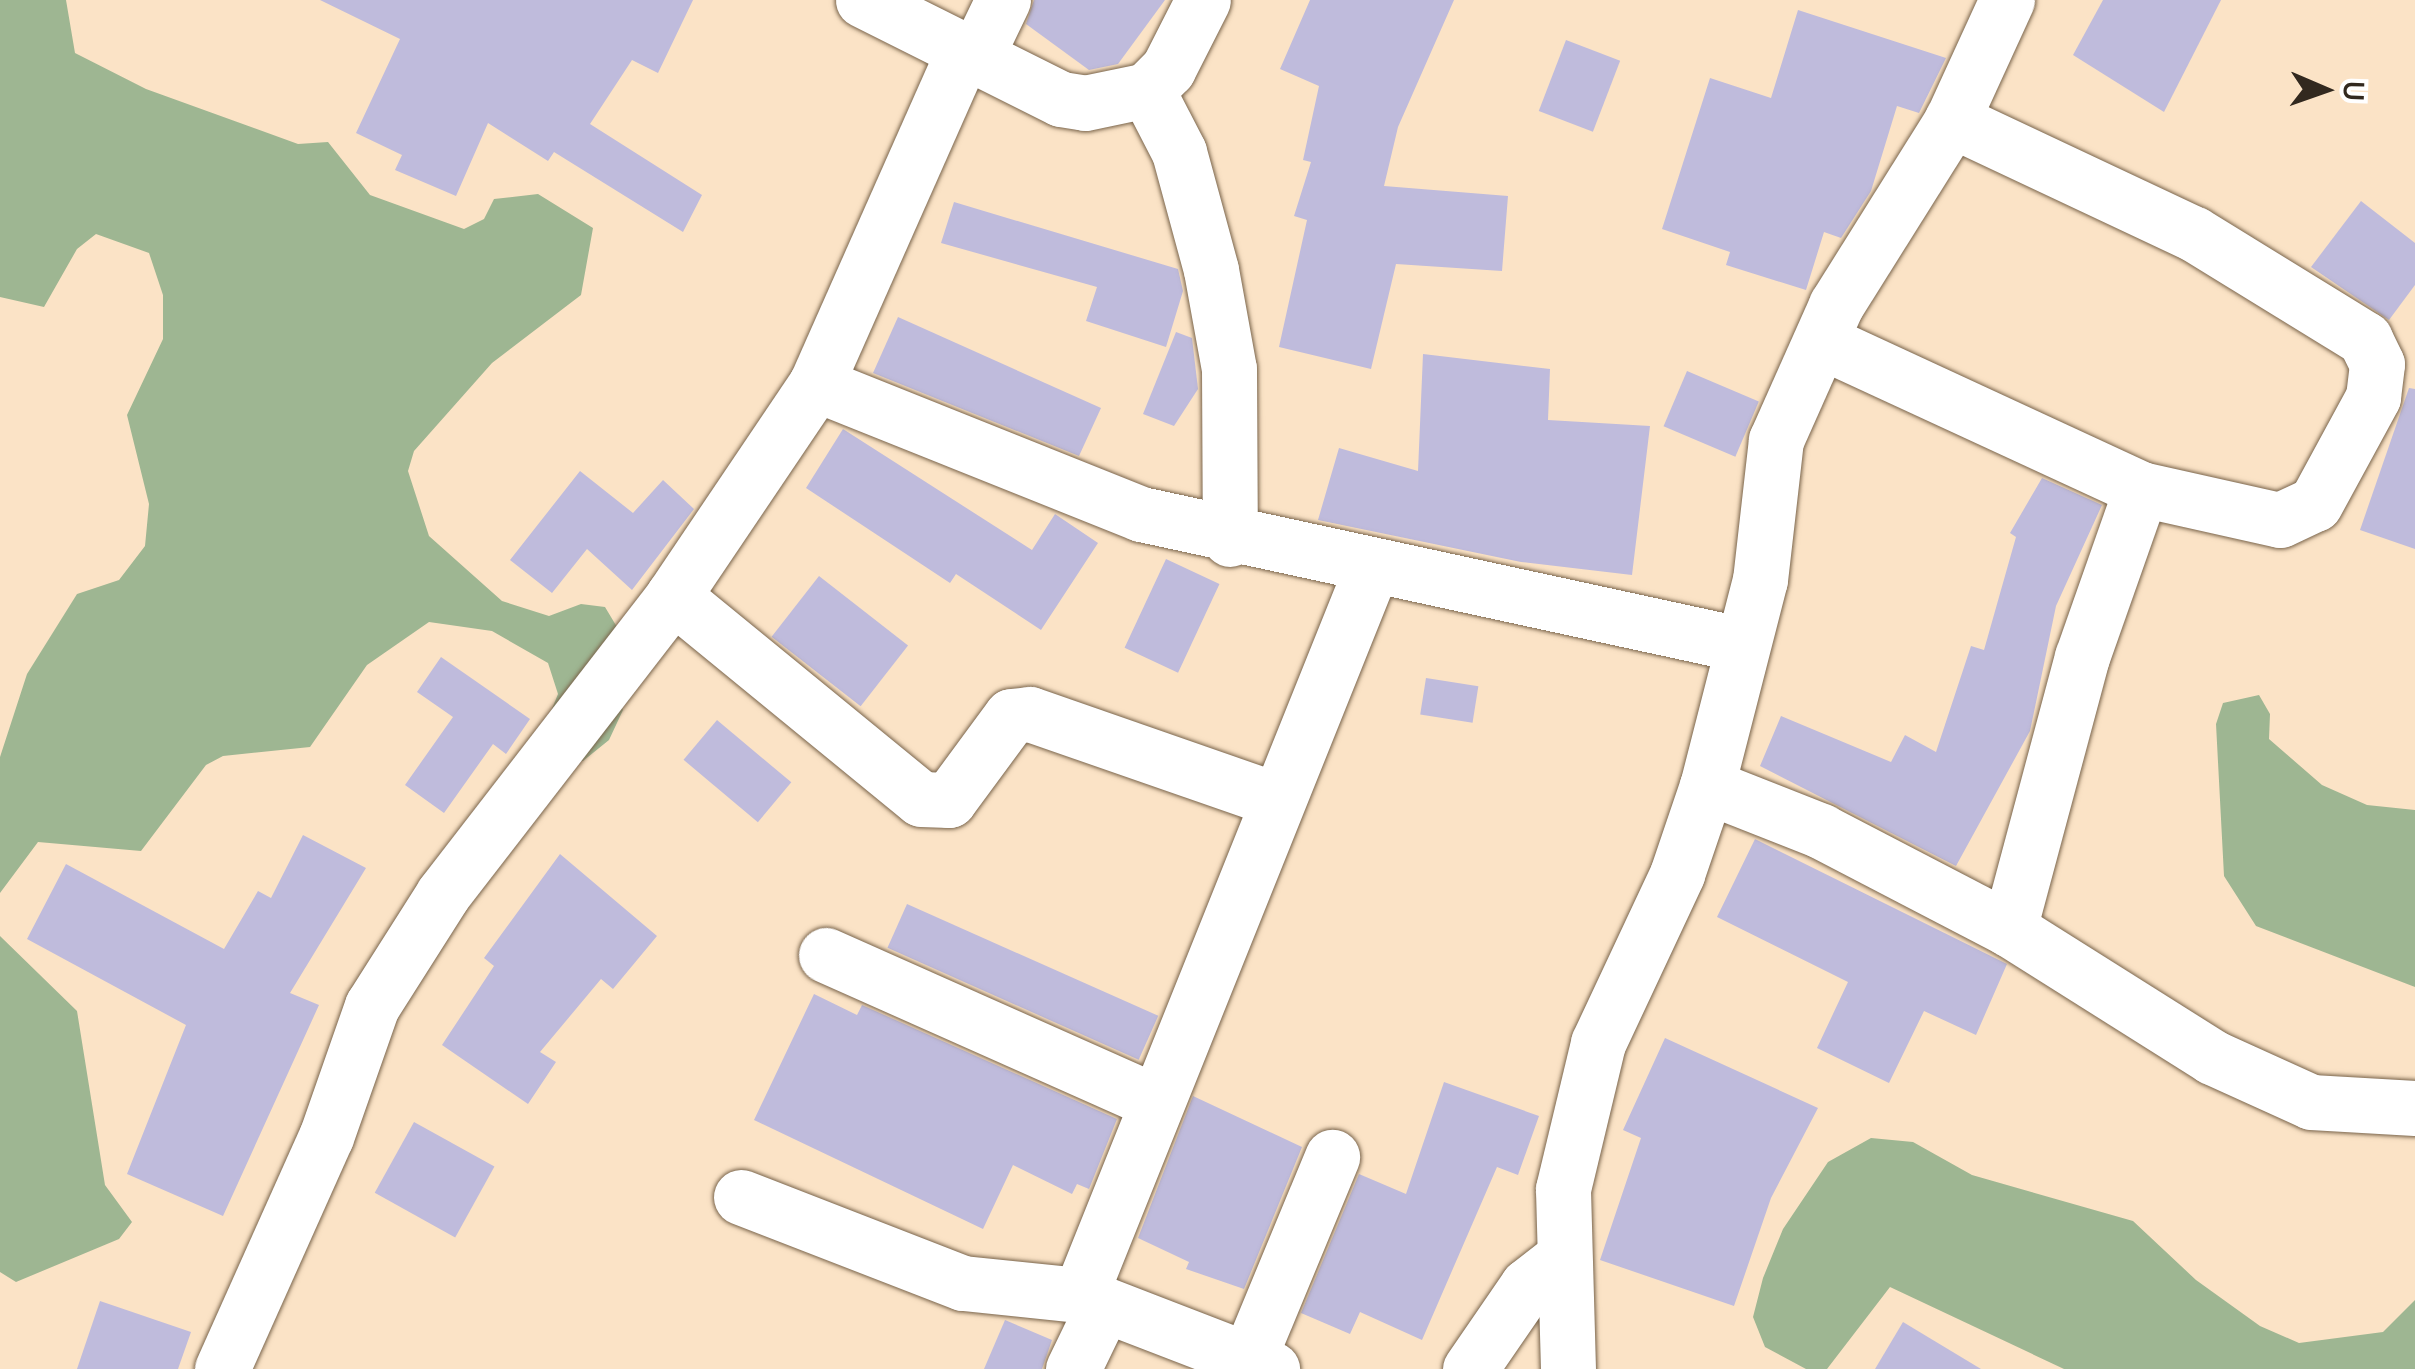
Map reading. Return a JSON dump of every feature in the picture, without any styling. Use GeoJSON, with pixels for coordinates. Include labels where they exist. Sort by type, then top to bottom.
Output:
{"type":"FeatureCollection","features":[{"type":"Feature","properties":{"kind":"street"},"geometry":{"type":"LineString","coordinates":[[863,0],[1060,98],[1121,100],[1147,90],[1168,69],[1204,0]]}},
{"type":"Feature","properties":{"kind":"street"},"geometry":{"type":"LineString","coordinates":[[222,1369],[326,1137],[372,1006],[406,947],[673,596],[816,384],[971,51],[1004,0]]}},
{"type":"Feature","properties":{"kind":"street"},"geometry":{"type":"LineString","coordinates":[[1568,1369],[1562,1189],[1598,1042],[1678,874],[1707,786],[1740,644],[1760,580],[1776,440],[1821,340],[1952,120],[2007,0]]}},
{"type":"Feature","properties":{"kind":"street"},"geometry":{"type":"LineString","coordinates":[[1147,90],[1179,152],[1211,270],[1228,369],[1230,538]]}},
{"type":"Feature","properties":{"kind":"street"},"geometry":{"type":"LineString","coordinates":[[1821,340],[2141,489],[2280,520],[2306,514],[2373,397],[2374,351],[2194,234],[1952,120]]}},
{"type":"Feature","properties":{"kind":"street"},"geometry":{"type":"LineString","coordinates":[[816,384],[1074,489],[1230,538],[1740,644]]}},
{"type":"Feature","properties":{"kind":"street"},"geometry":{"type":"LineString","coordinates":[[2009,929],[2082,657],[2141,489]]}},
{"type":"Feature","properties":{"kind":"street"},"geometry":{"type":"LineString","coordinates":[[1074,1369],[1152,1100],[1372,567]]}},
{"type":"Feature","properties":{"kind":"street"},"geometry":{"type":"LineString","coordinates":[[673,596],[921,800],[948,800],[1011,716],[1030,714],[1274,798]]}},
{"type":"Feature","properties":{"kind":"street"},"geometry":{"type":"LineString","coordinates":[[1707,786],[1821,831],[2009,929],[2212,1057],[2311,1102],[2415,1108]]}},
{"type":"Feature","properties":{"kind":"street"},"geometry":{"type":"LineString","coordinates":[[826,956],[1152,1100]]}},
{"type":"Feature","properties":{"kind":"street"},"geometry":{"type":"LineString","coordinates":[[741,1197],[963,1284],[1092,1300],[1260,1364],[1332,1156]]}},
{"type":"Feature","properties":{"kind":"street"},"geometry":{"type":"LineString","coordinates":[[1470,1369],[1527,1286],[1563,1258]]}},
{"type":"Feature","properties":{"kind":"green space"},"geometry":{"type":"Polygon","coordinates":[[[0,0],[66,0],[75,53],[146,89],[298,144],[328,142],[370,195],[464,229],[484,219],[494,199],[538,194],[593,228],[581,295],[492,363],[414,451],[408,471],[429,536],[502,601],[549,616],[581,604],[605,607],[617,627],[598,658],[623,710],[609,740],[583,761],[568,761],[542,733],[558,694],[548,663],[492,631],[429,622],[367,665],[310,747],[223,756],[206,765],[141,851],[38,842],[0,893],[0,757],[27,674],[77,594],[119,580],[145,546],[149,504],[127,415],[163,339],[163,295],[149,253],[96,234],[77,249],[44,307],[0,297],[0,0]]]}},
{"type":"Feature","properties":{"kind":"green space"},"geometry":{"type":"Polygon","coordinates":[[[2259,695],[2270,714],[2269,739],[2322,785],[2367,805],[2415,810],[2415,987],[2256,926],[2224,876],[2216,724],[2223,703],[2259,695]]]}},
{"type":"Feature","properties":{"kind":"green space"},"geometry":{"type":"Polygon","coordinates":[[[0,936],[77,1011],[105,1185],[132,1222],[119,1239],[16,1282],[0,1272],[0,936]]]}},
{"type":"Feature","properties":{"kind":"green space"},"geometry":{"type":"Polygon","coordinates":[[[1871,1138],[1913,1142],[1972,1175],[2133,1221],[2196,1280],[2260,1326],[2299,1343],[2383,1332],[2415,1300],[2415,1369],[2064,1369],[1890,1287],[1827,1369],[1806,1369],[1765,1347],[1753,1317],[1763,1278],[1783,1229],[1828,1162],[1871,1138]]]}},
{"type":"Feature","properties":{"kind":"building"},"geometry":{"type":"Polygon","coordinates":[[[320,0],[693,0],[658,73],[632,60],[590,124],[702,195],[683,232],[554,152],[548,161],[488,123],[456,196],[395,170],[402,155],[356,133],[400,39],[320,0]]]}},
{"type":"Feature","properties":{"kind":"building"},"geometry":{"type":"Polygon","coordinates":[[[1034,0],[1165,0],[1118,64],[1089,70],[1026,24],[1034,0]]]}},
{"type":"Feature","properties":{"kind":"building"},"geometry":{"type":"Polygon","coordinates":[[[1310,0],[1454,0],[1398,127],[1384,186],[1508,196],[1502,271],[1396,264],[1371,369],[1279,347],[1307,220],[1294,216],[1311,162],[1303,160],[1319,86],[1280,69],[1310,0]]]}},
{"type":"Feature","properties":{"kind":"building"},"geometry":{"type":"Polygon","coordinates":[[[2103,0],[2221,0],[2164,112],[2073,55],[2103,0]]]}},
{"type":"Feature","properties":{"kind":"building"},"geometry":{"type":"Polygon","coordinates":[[[1798,10],[1946,58],[1919,113],[1897,106],[1871,191],[1841,238],[1824,232],[1806,290],[1726,265],[1730,252],[1662,229],[1710,78],[1771,98],[1798,10]]]}},
{"type":"Feature","properties":{"kind":"building"},"geometry":{"type":"Polygon","coordinates":[[[1566,40],[1620,61],[1593,132],[1539,111],[1566,40]]]}},
{"type":"Feature","properties":{"kind":"building"},"geometry":{"type":"Polygon","coordinates":[[[2361,201],[2415,243],[2415,285],[2389,320],[2311,267],[2361,201]]]}},
{"type":"Feature","properties":{"kind":"building"},"geometry":{"type":"Polygon","coordinates":[[[954,202],[1178,269],[1183,291],[1166,347],[1086,321],[1097,287],[941,243],[954,202]]]}},
{"type":"Feature","properties":{"kind":"building"},"geometry":{"type":"Polygon","coordinates":[[[898,317],[1101,408],[1079,456],[873,373],[898,317]]]}},
{"type":"Feature","properties":{"kind":"building"},"geometry":{"type":"Polygon","coordinates":[[[1176,332],[1192,338],[1198,389],[1174,426],[1143,414],[1176,332]]]}},
{"type":"Feature","properties":{"kind":"building"},"geometry":{"type":"Polygon","coordinates":[[[1423,354],[1550,369],[1548,420],[1650,426],[1632,575],[1521,562],[1318,520],[1339,448],[1418,471],[1423,354]]]}},
{"type":"Feature","properties":{"kind":"building"},"geometry":{"type":"Polygon","coordinates":[[[1687,371],[1759,401],[1735,457],[1664,426],[1687,371]]]}},
{"type":"Feature","properties":{"kind":"building"},"geometry":{"type":"Polygon","coordinates":[[[2409,388],[2415,389],[2415,549],[2360,530],[2409,388]]]}},
{"type":"Feature","properties":{"kind":"building"},"geometry":{"type":"Polygon","coordinates":[[[843,429],[1032,550],[1055,514],[1098,543],[1041,630],[956,574],[950,583],[806,488],[843,429]]]}},
{"type":"Feature","properties":{"kind":"building"},"geometry":{"type":"Polygon","coordinates":[[[580,471],[633,513],[663,480],[694,509],[632,590],[587,549],[552,593],[510,560],[580,471]]]}},
{"type":"Feature","properties":{"kind":"building"},"geometry":{"type":"Polygon","coordinates":[[[2042,478],[2102,505],[2056,606],[2030,731],[1956,866],[1760,766],[1781,716],[1891,762],[1905,735],[1936,752],[1971,646],[1984,650],[2016,537],[2010,533],[2042,478]]]}},
{"type":"Feature","properties":{"kind":"building"},"geometry":{"type":"Polygon","coordinates":[[[1166,559],[1219,584],[1178,673],[1125,648],[1166,559]]]}},
{"type":"Feature","properties":{"kind":"building"},"geometry":{"type":"Polygon","coordinates":[[[819,576],[908,646],[861,706],[772,637],[819,576]]]}},
{"type":"Feature","properties":{"kind":"building"},"geometry":{"type":"Polygon","coordinates":[[[441,657],[530,719],[506,754],[493,744],[444,813],[405,785],[453,717],[417,692],[441,657]]]}},
{"type":"Feature","properties":{"kind":"building"},"geometry":{"type":"Polygon","coordinates":[[[1426,678],[1478,686],[1473,723],[1420,715],[1426,678]]]}},
{"type":"Feature","properties":{"kind":"building"},"geometry":{"type":"Polygon","coordinates":[[[717,720],[791,782],[758,822],[684,760],[717,720]]]}},
{"type":"Feature","properties":{"kind":"building"},"geometry":{"type":"Polygon","coordinates":[[[303,835],[366,868],[290,993],[319,1005],[223,1216],[127,1174],[186,1025],[27,939],[66,864],[224,949],[258,891],[271,898],[303,835]]]}},
{"type":"Feature","properties":{"kind":"building"},"geometry":{"type":"Polygon","coordinates":[[[1755,839],[2007,964],[1976,1035],[1924,1011],[1889,1083],[1817,1048],[1848,982],[1717,917],[1755,839]]]}},
{"type":"Feature","properties":{"kind":"building"},"geometry":{"type":"Polygon","coordinates":[[[560,854],[657,936],[613,989],[601,979],[540,1052],[556,1062],[528,1104],[442,1045],[494,966],[484,958],[560,854]]]}},
{"type":"Feature","properties":{"kind":"building"},"geometry":{"type":"Polygon","coordinates":[[[907,904],[1158,1016],[1139,1060],[887,948],[907,904]]]}},
{"type":"Feature","properties":{"kind":"building"},"geometry":{"type":"Polygon","coordinates":[[[814,994],[857,1015],[862,1005],[1117,1119],[1089,1189],[1077,1184],[1072,1194],[1013,1165],[983,1229],[754,1120],[814,994]]]}},
{"type":"Feature","properties":{"kind":"building"},"geometry":{"type":"Polygon","coordinates":[[[1665,1038],[1818,1108],[1771,1198],[1734,1306],[1600,1260],[1641,1138],[1623,1130],[1665,1038]]]}},
{"type":"Feature","properties":{"kind":"building"},"geometry":{"type":"Polygon","coordinates":[[[1444,1082],[1539,1116],[1518,1175],[1497,1167],[1422,1340],[1360,1312],[1350,1334],[1301,1313],[1359,1174],[1406,1194],[1444,1082]]]}},
{"type":"Feature","properties":{"kind":"building"},"geometry":{"type":"Polygon","coordinates":[[[1193,1096],[1302,1147],[1244,1289],[1186,1269],[1189,1262],[1138,1238],[1193,1096]]]}},
{"type":"Feature","properties":{"kind":"building"},"geometry":{"type":"Polygon","coordinates":[[[414,1122],[494,1167],[455,1237],[375,1193],[414,1122]]]}},
{"type":"Feature","properties":{"kind":"building"},"geometry":{"type":"Polygon","coordinates":[[[100,1301],[191,1332],[178,1369],[77,1369],[100,1301]]]}},
{"type":"Feature","properties":{"kind":"building"},"geometry":{"type":"Polygon","coordinates":[[[1005,1320],[1052,1340],[1042,1369],[984,1369],[1005,1320]]]}},
{"type":"Feature","properties":{"kind":"building"},"geometry":{"type":"Polygon","coordinates":[[[1903,1322],[1981,1369],[1875,1369],[1903,1322]]]}}]}
